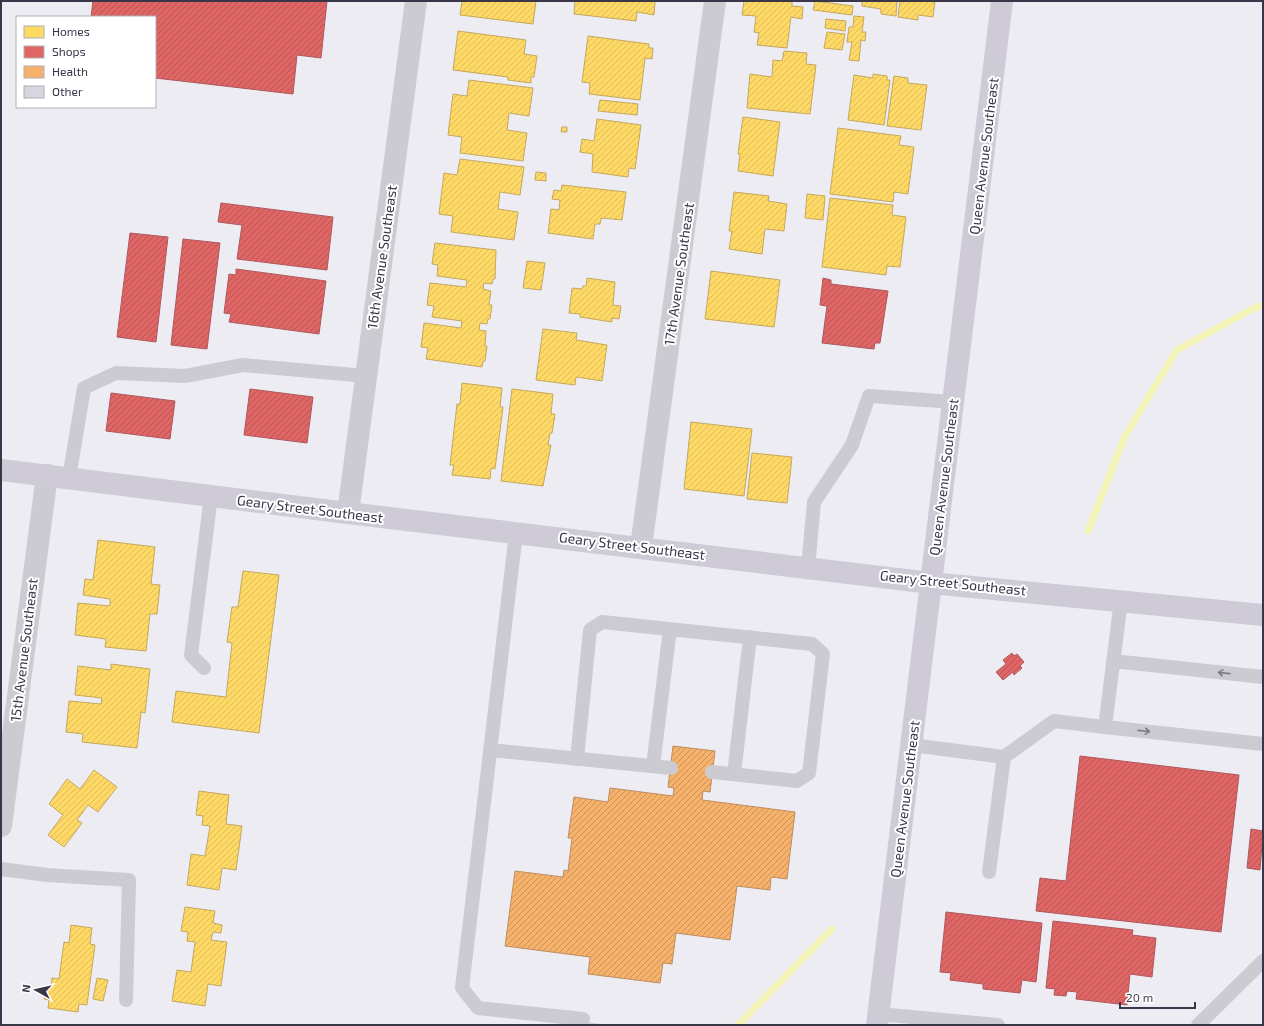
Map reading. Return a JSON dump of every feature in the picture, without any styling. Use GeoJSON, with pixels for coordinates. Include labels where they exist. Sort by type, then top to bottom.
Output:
{"type":"FeatureCollection","features":[{"type":"Feature","properties":{"kind":"main road","name":"Queen Avenue Southeast"},"geometry":{"type":"LineString","coordinates":[[878,1019],[1002,1]]}},
{"type":"Feature","properties":{"kind":"main road","name":"Geary Street Southeast"},"geometry":{"type":"LineString","coordinates":[[1,470],[931,583],[1120,600],[1263,615]]}},
{"type":"Feature","properties":{"kind":"street","name":"16th Avenue Southeast"},"geometry":{"type":"LineString","coordinates":[[348,513],[416,1]]}},
{"type":"Feature","properties":{"kind":"street","name":"17th Avenue Southeast"},"geometry":{"type":"LineString","coordinates":[[641,547],[715,1]]}},
{"type":"Feature","properties":{"kind":"street","name":"15th Avenue Southeast"},"geometry":{"type":"LineString","coordinates":[[1,826],[47,475]]}},
{"type":"Feature","properties":{"kind":"lane"},"geometry":{"type":"LineString","coordinates":[[69,478],[84,388],[116,373],[185,376],[243,365],[366,376]]}},
{"type":"Feature","properties":{"kind":"lane"},"geometry":{"type":"LineString","coordinates":[[808,568],[814,502],[852,445],[869,396],[954,402]]}},
{"type":"Feature","properties":{"kind":"lane"},"geometry":{"type":"LineString","coordinates":[[204,668],[191,655],[211,496]]}},
{"type":"Feature","properties":{"kind":"lane"},"geometry":{"type":"LineString","coordinates":[[516,533],[462,988],[478,1008],[583,1019]]}},
{"type":"Feature","properties":{"kind":"lane"},"geometry":{"type":"LineString","coordinates":[[1105,727],[1120,600]]}},
{"type":"Feature","properties":{"kind":"lane"},"geometry":{"type":"LineString","coordinates":[[576,758],[590,630],[602,622],[812,644],[823,654],[809,773],[797,781],[712,772]]}},
{"type":"Feature","properties":{"kind":"lane"},"geometry":{"type":"LineString","coordinates":[[653,766],[670,629]]}},
{"type":"Feature","properties":{"kind":"lane"},"geometry":{"type":"LineString","coordinates":[[734,774],[750,637]]}},
{"type":"Feature","properties":{"kind":"lane"},"geometry":{"type":"LineString","coordinates":[[1113,661],[1263,677]]}},
{"type":"Feature","properties":{"kind":"lane"},"geometry":{"type":"LineString","coordinates":[[912,745],[1004,757],[1054,721],[1263,744]]}},
{"type":"Feature","properties":{"kind":"lane"},"geometry":{"type":"LineString","coordinates":[[490,750],[670,768]]}},
{"type":"Feature","properties":{"kind":"lane"},"geometry":{"type":"LineString","coordinates":[[989,872],[1004,757]]}},
{"type":"Feature","properties":{"kind":"lane"},"geometry":{"type":"LineString","coordinates":[[1,869],[47,875],[129,880],[126,1000]]}},
{"type":"Feature","properties":{"kind":"lane"},"geometry":{"type":"LineString","coordinates":[[1198,1025],[1263,962]]}},
{"type":"Feature","properties":{"kind":"lane"},"geometry":{"type":"LineString","coordinates":[[878,1019],[998,1025]]}},
{"type":"Feature","properties":{"kind":"building: Homes"},"geometry":{"type":"Polygon","coordinates":[[[462,1],[536,1],[533,24],[460,15],[462,1]]]}},
{"type":"Feature","properties":{"kind":"building: Homes"},"geometry":{"type":"Polygon","coordinates":[[[575,1],[655,1],[654,15],[637,12],[636,21],[574,14],[575,1]]]}},
{"type":"Feature","properties":{"kind":"building: Homes"},"geometry":{"type":"Polygon","coordinates":[[[744,1],[792,1],[792,6],[803,7],[802,19],[791,17],[787,48],[757,45],[759,33],[754,32],[756,16],[742,15],[744,1]]]}},
{"type":"Feature","properties":{"kind":"building: Homes"},"geometry":{"type":"Polygon","coordinates":[[[815,1],[853,6],[852,15],[813,10],[815,1]]]}},
{"type":"Feature","properties":{"kind":"building: Homes"},"geometry":{"type":"Polygon","coordinates":[[[862,1],[897,1],[896,16],[881,14],[881,9],[862,6],[862,1]]]}},
{"type":"Feature","properties":{"kind":"building: Homes"},"geometry":{"type":"Polygon","coordinates":[[[900,1],[935,1],[933,17],[918,15],[918,20],[898,17],[900,1]]]}},
{"type":"Feature","properties":{"kind":"building: Homes"},"geometry":{"type":"Polygon","coordinates":[[[854,16],[864,17],[862,32],[866,32],[865,41],[861,40],[859,61],[849,60],[852,42],[847,42],[849,27],[853,27],[854,16]]]}},
{"type":"Feature","properties":{"kind":"building: Homes"},"geometry":{"type":"Polygon","coordinates":[[[826,19],[846,21],[845,31],[825,28],[826,19]]]}},
{"type":"Feature","properties":{"kind":"building: Homes"},"geometry":{"type":"Polygon","coordinates":[[[458,31],[526,40],[524,54],[537,56],[534,77],[531,77],[531,83],[508,80],[508,77],[453,70],[458,31]]]}},
{"type":"Feature","properties":{"kind":"building: Homes"},"geometry":{"type":"Polygon","coordinates":[[[827,32],[845,34],[842,50],[824,48],[827,32]]]}},
{"type":"Feature","properties":{"kind":"building: Homes"},"geometry":{"type":"Polygon","coordinates":[[[588,36],[649,44],[649,48],[653,48],[652,59],[645,58],[640,100],[589,94],[590,83],[582,82],[588,36]]]}},
{"type":"Feature","properties":{"kind":"building: Homes"},"geometry":{"type":"Polygon","coordinates":[[[784,51],[807,53],[806,64],[816,65],[810,114],[747,108],[750,74],[772,77],[773,60],[782,61],[784,51]]]}},
{"type":"Feature","properties":{"kind":"building: Homes"},"geometry":{"type":"Polygon","coordinates":[[[873,74],[887,76],[887,80],[890,80],[884,125],[848,120],[854,75],[873,78],[873,74]]]}},
{"type":"Feature","properties":{"kind":"building: Homes"},"geometry":{"type":"Polygon","coordinates":[[[894,76],[908,78],[908,83],[927,85],[921,130],[887,126],[894,76]]]}},
{"type":"Feature","properties":{"kind":"building: Homes"},"geometry":{"type":"Polygon","coordinates":[[[469,80],[533,88],[529,116],[509,113],[507,130],[527,133],[523,161],[460,153],[462,137],[448,135],[453,94],[467,96],[469,80]]]}},
{"type":"Feature","properties":{"kind":"building: Homes"},"geometry":{"type":"Polygon","coordinates":[[[600,100],[638,104],[637,115],[598,111],[600,100]]]}},
{"type":"Feature","properties":{"kind":"building: Homes"},"geometry":{"type":"Polygon","coordinates":[[[743,117],[780,122],[773,176],[738,171],[740,154],[738,154],[743,117]]]}},
{"type":"Feature","properties":{"kind":"building: Homes"},"geometry":{"type":"Polygon","coordinates":[[[597,119],[641,125],[635,169],[629,168],[628,177],[592,172],[593,154],[580,152],[582,139],[594,141],[597,119]]]}},
{"type":"Feature","properties":{"kind":"building: Homes"},"geometry":{"type":"Polygon","coordinates":[[[562,127],[567,127],[567,132],[561,132],[562,127]]]}},
{"type":"Feature","properties":{"kind":"building: Homes"},"geometry":{"type":"Polygon","coordinates":[[[838,128],[901,136],[899,145],[914,147],[908,194],[894,192],[893,202],[830,194],[838,128]]]}},
{"type":"Feature","properties":{"kind":"building: Homes"},"geometry":{"type":"Polygon","coordinates":[[[460,159],[524,167],[520,195],[500,192],[498,209],[518,212],[514,240],[451,232],[453,216],[439,214],[444,173],[457,175],[460,159]]]}},
{"type":"Feature","properties":{"kind":"building: Homes"},"geometry":{"type":"Polygon","coordinates":[[[536,172],[546,173],[546,181],[535,180],[536,172]]]}},
{"type":"Feature","properties":{"kind":"building: Homes"},"geometry":{"type":"Polygon","coordinates":[[[562,185],[626,192],[622,220],[601,218],[600,224],[595,224],[593,239],[548,233],[551,209],[559,210],[560,200],[552,199],[554,190],[561,191],[562,185]]]}},
{"type":"Feature","properties":{"kind":"building: Homes"},"geometry":{"type":"Polygon","coordinates":[[[734,192],[769,196],[768,201],[787,204],[784,231],[765,229],[762,254],[729,249],[732,231],[729,231],[734,192]]]}},
{"type":"Feature","properties":{"kind":"building: Homes"},"geometry":{"type":"Polygon","coordinates":[[[807,194],[825,196],[823,220],[805,218],[807,194]]]}},
{"type":"Feature","properties":{"kind":"building: Homes"},"geometry":{"type":"Polygon","coordinates":[[[830,198],[893,205],[892,215],[906,217],[900,267],[887,266],[886,275],[822,267],[830,198]]]}},
{"type":"Feature","properties":{"kind":"building: Homes"},"geometry":{"type":"Polygon","coordinates":[[[435,243],[496,250],[495,279],[493,279],[492,284],[484,283],[483,289],[491,291],[489,305],[492,305],[490,319],[488,319],[487,324],[480,323],[479,330],[486,331],[485,346],[487,346],[485,361],[483,361],[482,367],[426,359],[428,348],[421,347],[424,323],[461,328],[462,321],[432,317],[434,306],[427,305],[430,283],[466,287],[467,280],[437,276],[438,265],[432,264],[435,243]]]}},
{"type":"Feature","properties":{"kind":"building: Homes"},"geometry":{"type":"Polygon","coordinates":[[[527,261],[545,263],[541,290],[523,288],[527,261]]]}},
{"type":"Feature","properties":{"kind":"building: Homes"},"geometry":{"type":"Polygon","coordinates":[[[711,271],[780,280],[774,327],[705,319],[711,271]]]}},
{"type":"Feature","properties":{"kind":"building: Homes"},"geometry":{"type":"Polygon","coordinates":[[[587,278],[615,282],[613,305],[621,306],[619,319],[612,318],[612,322],[580,317],[580,314],[569,313],[572,288],[582,289],[583,286],[586,286],[587,278]]]}},
{"type":"Feature","properties":{"kind":"building: Homes"},"geometry":{"type":"Polygon","coordinates":[[[543,329],[577,333],[576,340],[607,345],[602,381],[576,377],[575,385],[536,380],[543,329]]]}},
{"type":"Feature","properties":{"kind":"building: Homes"},"geometry":{"type":"Polygon","coordinates":[[[462,383],[502,388],[500,407],[503,407],[495,469],[491,468],[490,479],[452,475],[454,465],[450,465],[457,404],[460,404],[462,383]]]}},
{"type":"Feature","properties":{"kind":"building: Homes"},"geometry":{"type":"Polygon","coordinates":[[[512,389],[553,394],[551,414],[555,414],[552,433],[550,433],[548,445],[551,445],[543,486],[501,481],[512,389]]]}},
{"type":"Feature","properties":{"kind":"building: Homes"},"geometry":{"type":"Polygon","coordinates":[[[691,422],[752,429],[744,496],[684,489],[691,422]]]}},
{"type":"Feature","properties":{"kind":"building: Homes"},"geometry":{"type":"Polygon","coordinates":[[[752,453],[792,457],[787,503],[747,499],[752,453]]]}},
{"type":"Feature","properties":{"kind":"building: Homes"},"geometry":{"type":"Polygon","coordinates":[[[98,540],[155,547],[151,584],[160,585],[157,614],[150,614],[146,651],[105,647],[106,639],[75,635],[78,603],[110,606],[110,599],[83,595],[85,579],[93,580],[98,540]]]}},
{"type":"Feature","properties":{"kind":"building: Homes"},"geometry":{"type":"Polygon","coordinates":[[[243,571],[279,575],[259,733],[172,722],[176,691],[226,697],[232,643],[227,642],[232,607],[238,607],[243,571]]]}},
{"type":"Feature","properties":{"kind":"building: Homes"},"geometry":{"type":"Polygon","coordinates":[[[111,664],[150,669],[145,713],[141,712],[137,748],[82,742],[83,734],[66,732],[69,701],[101,704],[102,698],[75,695],[78,666],[111,670],[111,664]]]}},
{"type":"Feature","properties":{"kind":"building: Homes"},"geometry":{"type":"Polygon","coordinates":[[[94,770],[117,787],[98,812],[88,805],[77,820],[82,823],[64,847],[48,835],[63,815],[49,804],[67,779],[80,789],[94,770]]]}},
{"type":"Feature","properties":{"kind":"building: Homes"},"geometry":{"type":"Polygon","coordinates":[[[199,791],[229,795],[226,824],[242,826],[236,870],[222,868],[219,890],[187,885],[191,854],[205,856],[210,826],[202,825],[203,816],[196,815],[199,791]]]}},
{"type":"Feature","properties":{"kind":"building: Homes"},"geometry":{"type":"Polygon","coordinates":[[[185,907],[215,911],[213,923],[222,925],[221,933],[213,932],[211,940],[227,942],[221,986],[208,984],[205,1006],[172,1001],[177,970],[191,972],[195,942],[187,941],[188,932],[181,931],[185,907]]]}},
{"type":"Feature","properties":{"kind":"building: Homes"},"geometry":{"type":"Polygon","coordinates":[[[71,925],[92,928],[90,944],[95,945],[87,1005],[79,1004],[78,1012],[48,1008],[49,1000],[44,999],[46,987],[51,988],[52,978],[59,979],[64,942],[69,943],[71,925]]]}},
{"type":"Feature","properties":{"kind":"building: Homes"},"geometry":{"type":"Polygon","coordinates":[[[97,978],[108,980],[103,1001],[93,999],[97,978]]]}},
{"type":"Feature","properties":{"kind":"building: Shops"},"geometry":{"type":"Polygon","coordinates":[[[93,1],[327,1],[321,58],[297,55],[293,94],[156,78],[156,16],[91,16],[93,1]]]}},
{"type":"Feature","properties":{"kind":"building: Shops"},"geometry":{"type":"Polygon","coordinates":[[[221,203],[333,217],[327,270],[237,259],[242,225],[218,222],[221,203]]]}},
{"type":"Feature","properties":{"kind":"building: Shops"},"geometry":{"type":"Polygon","coordinates":[[[130,233],[168,237],[156,342],[117,337],[130,233]]]}},
{"type":"Feature","properties":{"kind":"building: Shops"},"geometry":{"type":"Polygon","coordinates":[[[183,239],[220,243],[207,349],[171,345],[183,239]]]}},
{"type":"Feature","properties":{"kind":"building: Shops"},"geometry":{"type":"Polygon","coordinates":[[[236,269],[326,281],[319,334],[229,322],[231,314],[224,313],[229,274],[236,275],[236,269]]]}},
{"type":"Feature","properties":{"kind":"building: Shops"},"geometry":{"type":"Polygon","coordinates":[[[823,278],[831,280],[831,284],[888,291],[880,343],[875,343],[874,349],[822,343],[827,306],[820,305],[823,278]]]}},
{"type":"Feature","properties":{"kind":"building: Shops"},"geometry":{"type":"Polygon","coordinates":[[[250,389],[313,397],[307,443],[244,435],[250,389]]]}},
{"type":"Feature","properties":{"kind":"building: Shops"},"geometry":{"type":"Polygon","coordinates":[[[111,393],[175,401],[170,439],[106,431],[111,393]]]}},
{"type":"Feature","properties":{"kind":"building: Shops"},"geometry":{"type":"Polygon","coordinates":[[[1012,653],[1014,656],[1017,654],[1024,662],[1020,666],[1022,668],[1014,675],[1013,672],[1003,680],[996,672],[1006,664],[1003,660],[1012,653]]]}},
{"type":"Feature","properties":{"kind":"building: Shops"},"geometry":{"type":"Polygon","coordinates":[[[1080,756],[1239,775],[1221,932],[1036,911],[1040,878],[1066,881],[1080,756]]]}},
{"type":"Feature","properties":{"kind":"building: Shops"},"geometry":{"type":"Polygon","coordinates":[[[1251,829],[1263,831],[1260,870],[1247,868],[1251,829]]]}},
{"type":"Feature","properties":{"kind":"building: Shops"},"geometry":{"type":"Polygon","coordinates":[[[946,912],[1042,923],[1036,982],[1022,980],[1020,993],[983,989],[983,984],[950,980],[951,973],[940,972],[946,912]]]}},
{"type":"Feature","properties":{"kind":"building: Shops"},"geometry":{"type":"Polygon","coordinates":[[[1053,921],[1133,930],[1132,935],[1156,938],[1152,977],[1130,974],[1127,1005],[1076,999],[1077,992],[1067,991],[1066,996],[1054,995],[1055,989],[1046,988],[1053,921]]]}},
{"type":"Feature","properties":{"kind":"building: Health"},"geometry":{"type":"Polygon","coordinates":[[[673,746],[715,751],[710,792],[703,791],[702,800],[795,812],[787,879],[771,877],[770,890],[737,886],[730,940],[676,933],[672,964],[663,963],[660,983],[588,974],[590,957],[505,946],[515,871],[563,877],[564,870],[568,871],[572,838],[568,838],[574,797],[608,802],[610,788],[673,796],[674,788],[668,787],[673,746]]]}},
{"type":"Feature","properties":{"kind":"building: Other"},"geometry":{"type":"Polygon","coordinates":[[[582,1022],[605,1025],[582,1025],[582,1022]]]}},
{"type":"Feature","properties":{"kind":"waterway"},"geometry":{"type":"LineString","coordinates":[[1088,531],[1125,436],[1177,350],[1256,307],[1263,306]]}},
{"type":"Feature","properties":{"kind":"waterway"},"geometry":{"type":"LineString","coordinates":[[738,1025],[832,929]]}}]}
